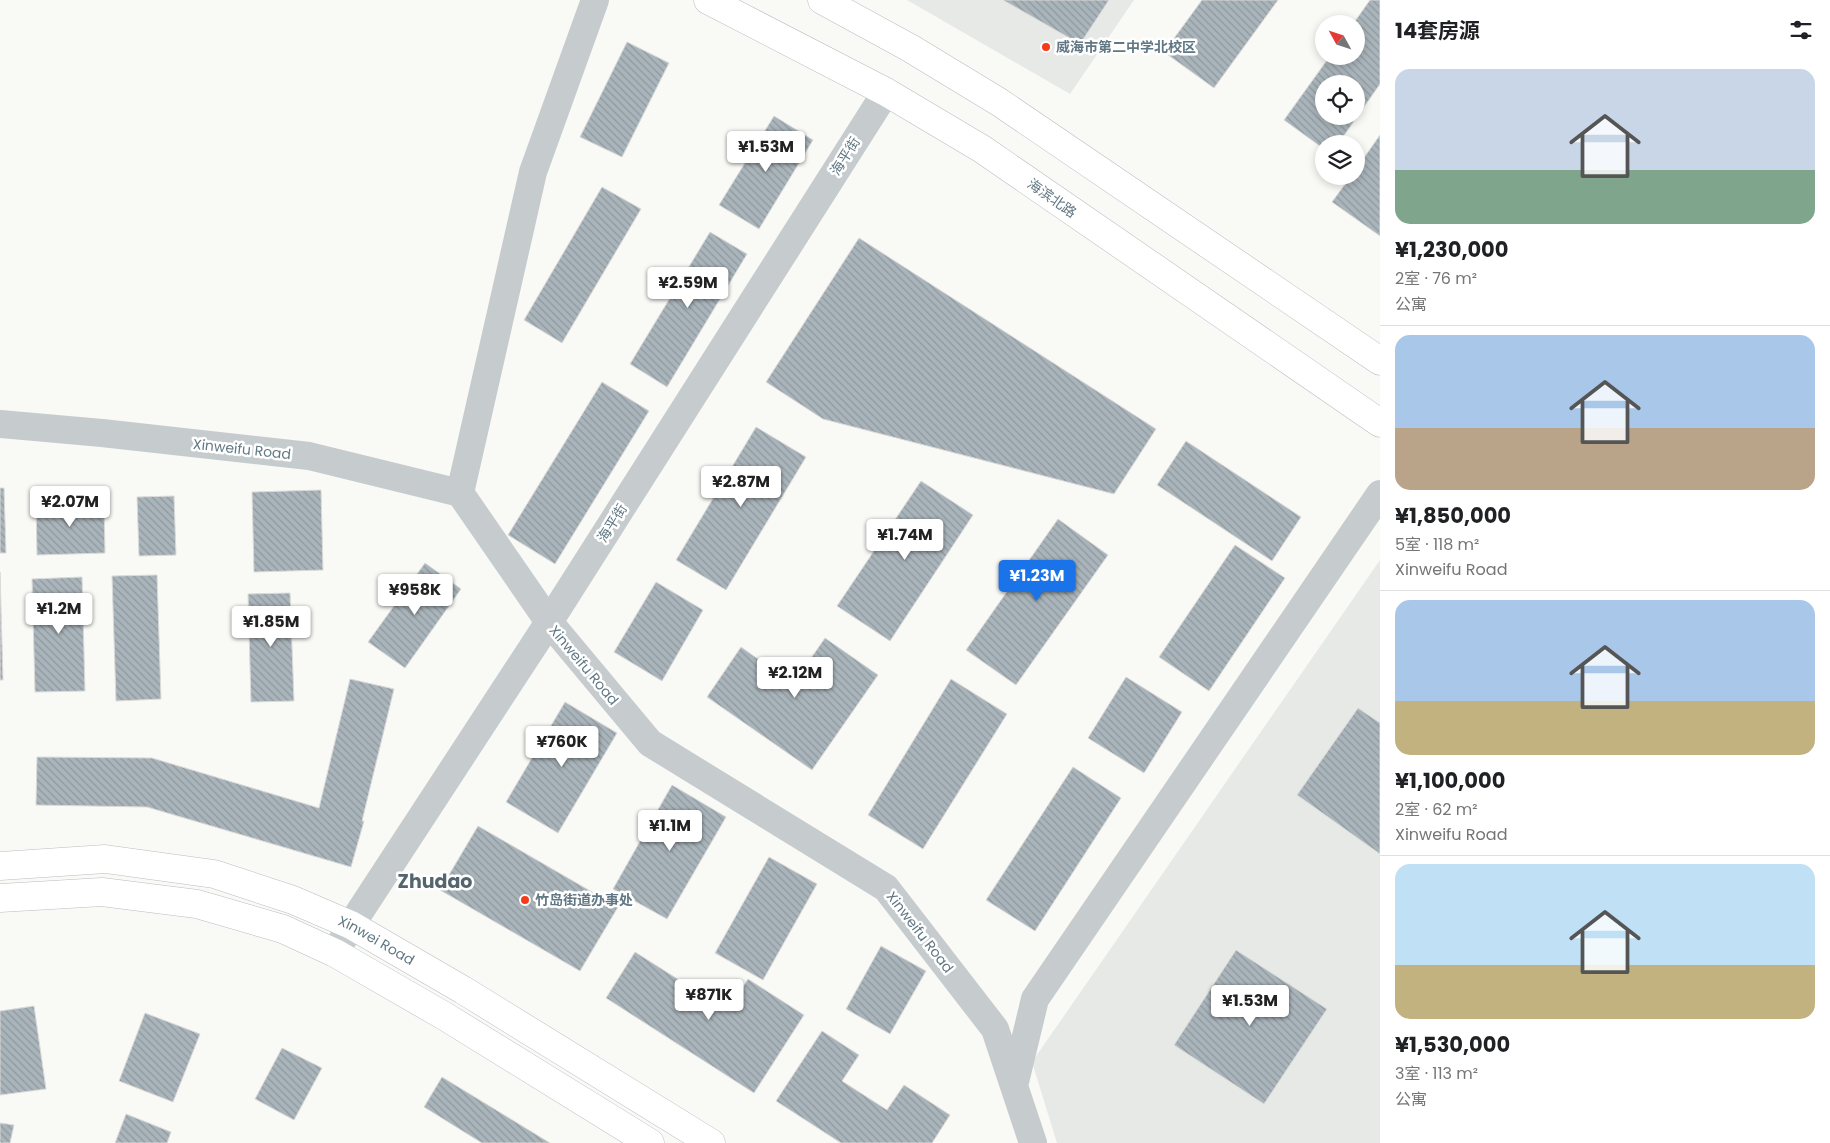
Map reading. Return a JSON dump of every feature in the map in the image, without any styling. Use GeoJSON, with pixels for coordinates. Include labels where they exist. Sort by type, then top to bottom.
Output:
{"type":"FeatureCollection","features":[{"type":"Feature","properties":{"kind":"main road","name":"海滨北路"},"geometry":{"type":"LineString","coordinates":[[708,0],[886,92],[982,149],[1380,423]]}},
{"type":"Feature","properties":{"kind":"main road"},"geometry":{"type":"LineString","coordinates":[[822,0],[910,48],[999,102],[1380,361]]}},
{"type":"Feature","properties":{"kind":"main road","name":"Xinwei Road"},"geometry":{"type":"LineString","coordinates":[[0,866],[105,859],[214,874],[293,900],[351,925],[463,990],[712,1143]]}},
{"type":"Feature","properties":{"kind":"main road"},"geometry":{"type":"LineString","coordinates":[[0,898],[102,892],[197,904],[283,930],[335,953],[446,1017],[650,1143]]}},
{"type":"Feature","properties":{"kind":"street"},"geometry":{"type":"LineString","coordinates":[[460,493],[533,172],[596,0]]}},
{"type":"Feature","properties":{"kind":"street","name":"海平街"},"geometry":{"type":"LineString","coordinates":[[335,953],[351,925],[549,622],[886,92]]}},
{"type":"Feature","properties":{"kind":"street","name":"Xinweifu Road"},"geometry":{"type":"LineString","coordinates":[[0,424],[102,433],[309,456],[460,493],[549,622],[650,743],[886,888],[995,1028],[1034,1143]]}},
{"type":"Feature","properties":{"kind":"street"},"geometry":{"type":"LineString","coordinates":[[1014,1086],[1035,998],[1380,494]]}},
{"type":"Feature","properties":{"kind":"shaded area","name":"威海市第二中学北校区"},"geometry":{"type":"Polygon","coordinates":[[[907,0],[1134,0],[1070,94],[907,0]]]}},
{"type":"Feature","properties":{"kind":"shaded area"},"geometry":{"type":"Polygon","coordinates":[[[1380,560],[1380,1143],[1057,1143],[1032,1062],[1380,560]]]}},
{"type":"Feature","properties":{"kind":"building"},"geometry":{"type":"Polygon","coordinates":[[[1003,0],[1109,0],[1080,44],[1003,0]]]}},
{"type":"Feature","properties":{"kind":"building"},"geometry":{"type":"Polygon","coordinates":[[[1202,0],[1278,0],[1214,88],[1164,52],[1202,0]]]}},
{"type":"Feature","properties":{"kind":"building"},"geometry":{"type":"Polygon","coordinates":[[[1370,0],[1380,0],[1380,84],[1365,105],[1365,75],[1316,75],[1324,65],[1365,65],[1365,15],[1359,15],[1370,0]]]}},
{"type":"Feature","properties":{"kind":"building"},"geometry":{"type":"Polygon","coordinates":[[[627,42],[669,63],[622,157],[580,137],[627,42]]]}},
{"type":"Feature","properties":{"kind":"building"},"geometry":{"type":"Polygon","coordinates":[[[1315,77],[1315,125],[1351,125],[1344,135],[1315,135],[1315,142],[1284,120],[1315,77]]]}},
{"type":"Feature","properties":{"kind":"building"},"geometry":{"type":"Polygon","coordinates":[[[774,116],[813,140],[759,229],[719,205],[774,116]]]}},
{"type":"Feature","properties":{"kind":"building"},"geometry":{"type":"Polygon","coordinates":[[[1380,135],[1380,236],[1332,202],[1344,185],[1365,185],[1365,156],[1380,135]]]}},
{"type":"Feature","properties":{"kind":"building"},"geometry":{"type":"Polygon","coordinates":[[[602,187],[641,209],[562,343],[524,320],[602,187]]]}},
{"type":"Feature","properties":{"kind":"building"},"geometry":{"type":"Polygon","coordinates":[[[710,232],[747,254],[667,387],[630,364],[710,232]]]}},
{"type":"Feature","properties":{"kind":"building"},"geometry":{"type":"Polygon","coordinates":[[[859,238],[1156,429],[1114,494],[823,419],[766,382],[859,238]]]}},
{"type":"Feature","properties":{"kind":"building"},"geometry":{"type":"Polygon","coordinates":[[[602,382],[649,411],[555,564],[508,535],[602,382]]]}},
{"type":"Feature","properties":{"kind":"building"},"geometry":{"type":"Polygon","coordinates":[[[756,427],[806,457],[726,590],[676,560],[756,427]]]}},
{"type":"Feature","properties":{"kind":"building"},"geometry":{"type":"Polygon","coordinates":[[[1186,441],[1301,517],[1272,561],[1157,485],[1186,441]]]}},
{"type":"Feature","properties":{"kind":"building"},"geometry":{"type":"Polygon","coordinates":[[[921,481],[973,515],[890,641],[837,606],[921,481]]]}},
{"type":"Feature","properties":{"kind":"building"},"geometry":{"type":"Polygon","coordinates":[[[0,488],[4,488],[6,553],[0,553],[0,488]]]}},
{"type":"Feature","properties":{"kind":"building"},"geometry":{"type":"Polygon","coordinates":[[[321,490],[323,570],[254,572],[252,492],[321,490]]]}},
{"type":"Feature","properties":{"kind":"building"},"geometry":{"type":"Polygon","coordinates":[[[174,496],[176,555],[139,556],[137,497],[174,496]]]}},
{"type":"Feature","properties":{"kind":"building"},"geometry":{"type":"Polygon","coordinates":[[[104,501],[105,553],[37,555],[36,503],[104,501]]]}},
{"type":"Feature","properties":{"kind":"building"},"geometry":{"type":"Polygon","coordinates":[[[1058,519],[1108,555],[1016,685],[966,650],[1058,519]]]}},
{"type":"Feature","properties":{"kind":"building"},"geometry":{"type":"Polygon","coordinates":[[[1235,545],[1285,578],[1209,691],[1159,657],[1235,545]]]}},
{"type":"Feature","properties":{"kind":"building"},"geometry":{"type":"Polygon","coordinates":[[[425,563],[461,589],[405,668],[368,642],[425,563]]]}},
{"type":"Feature","properties":{"kind":"building"},"geometry":{"type":"Polygon","coordinates":[[[0,572],[3,680],[0,680],[0,572]]]}},
{"type":"Feature","properties":{"kind":"building"},"geometry":{"type":"Polygon","coordinates":[[[157,575],[161,699],[116,701],[112,576],[157,575]]]}},
{"type":"Feature","properties":{"kind":"building"},"geometry":{"type":"Polygon","coordinates":[[[82,577],[85,691],[35,692],[32,579],[82,577]]]}},
{"type":"Feature","properties":{"kind":"building"},"geometry":{"type":"Polygon","coordinates":[[[656,582],[703,610],[662,681],[614,652],[656,582]]]}},
{"type":"Feature","properties":{"kind":"building"},"geometry":{"type":"Polygon","coordinates":[[[290,593],[294,701],[251,702],[248,594],[290,593]]]}},
{"type":"Feature","properties":{"kind":"building"},"geometry":{"type":"Polygon","coordinates":[[[825,638],[878,675],[812,770],[707,697],[741,647],[793,684],[825,638]]]}},
{"type":"Feature","properties":{"kind":"building"},"geometry":{"type":"Polygon","coordinates":[[[1126,677],[1182,712],[1144,773],[1088,738],[1126,677]]]}},
{"type":"Feature","properties":{"kind":"building"},"geometry":{"type":"Polygon","coordinates":[[[350,679],[394,689],[362,821],[364,821],[351,867],[147,807],[36,805],[37,757],[152,758],[319,808],[350,679]]]}},
{"type":"Feature","properties":{"kind":"building"},"geometry":{"type":"Polygon","coordinates":[[[951,679],[1007,714],[923,849],[868,815],[951,679]]]}},
{"type":"Feature","properties":{"kind":"building"},"geometry":{"type":"Polygon","coordinates":[[[565,702],[617,733],[558,833],[506,802],[565,702]]]}},
{"type":"Feature","properties":{"kind":"building"},"geometry":{"type":"Polygon","coordinates":[[[1358,708],[1380,723],[1380,854],[1297,795],[1358,708]]]}},
{"type":"Feature","properties":{"kind":"building"},"geometry":{"type":"Polygon","coordinates":[[[1073,767],[1121,798],[1035,931],[986,900],[1073,767]]]}},
{"type":"Feature","properties":{"kind":"building"},"geometry":{"type":"Polygon","coordinates":[[[672,785],[726,817],[667,919],[613,889],[672,785]]]}},
{"type":"Feature","properties":{"kind":"building"},"geometry":{"type":"Polygon","coordinates":[[[478,826],[618,907],[580,971],[440,890],[478,826]]]}},
{"type":"Feature","properties":{"kind":"building"},"geometry":{"type":"Polygon","coordinates":[[[769,857],[817,884],[763,980],[715,953],[769,857]]]}},
{"type":"Feature","properties":{"kind":"building"},"geometry":{"type":"Polygon","coordinates":[[[881,946],[926,971],[890,1034],[846,1009],[881,946]]]}},
{"type":"Feature","properties":{"kind":"building"},"geometry":{"type":"Polygon","coordinates":[[[1236,950],[1327,1009],[1264,1104],[1174,1045],[1236,950]]]}},
{"type":"Feature","properties":{"kind":"building"},"geometry":{"type":"Polygon","coordinates":[[[635,952],[728,1011],[748,979],[804,1015],[754,1093],[606,998],[635,952]]]}},
{"type":"Feature","properties":{"kind":"building"},"geometry":{"type":"Polygon","coordinates":[[[34,1006],[46,1089],[0,1095],[0,1011],[34,1006]]]}},
{"type":"Feature","properties":{"kind":"building"},"geometry":{"type":"Polygon","coordinates":[[[145,1013],[200,1034],[173,1102],[119,1081],[145,1013]]]}},
{"type":"Feature","properties":{"kind":"building"},"geometry":{"type":"Polygon","coordinates":[[[822,1031],[859,1055],[842,1081],[887,1110],[904,1085],[950,1115],[932,1143],[841,1143],[776,1101],[822,1031]]]}},
{"type":"Feature","properties":{"kind":"building"},"geometry":{"type":"Polygon","coordinates":[[[282,1048],[322,1068],[294,1120],[255,1099],[282,1048]]]}},
{"type":"Feature","properties":{"kind":"building"},"geometry":{"type":"Polygon","coordinates":[[[442,1077],[550,1143],[482,1143],[424,1107],[442,1077]]]}},
{"type":"Feature","properties":{"kind":"building"},"geometry":{"type":"Polygon","coordinates":[[[126,1114],[171,1132],[167,1143],[115,1143],[126,1114]]]}},
{"type":"Feature","properties":{"kind":"building"},"geometry":{"type":"Polygon","coordinates":[[[0,1123],[14,1125],[10,1143],[0,1143],[0,1123]]]}},
{"type":"Feature","properties":{"kind":"place","name":"威海市第二中学北校区"},"geometry":{"type":"Point","coordinates":[1046,47]}},
{"type":"Feature","properties":{"kind":"place","name":"竹岛街道办事处"},"geometry":{"type":"Point","coordinates":[525,900]}},
{"type":"Feature","properties":{"kind":"district","name":"Zhudao"},"geometry":{"type":"Point","coordinates":[435,881]}}]}
